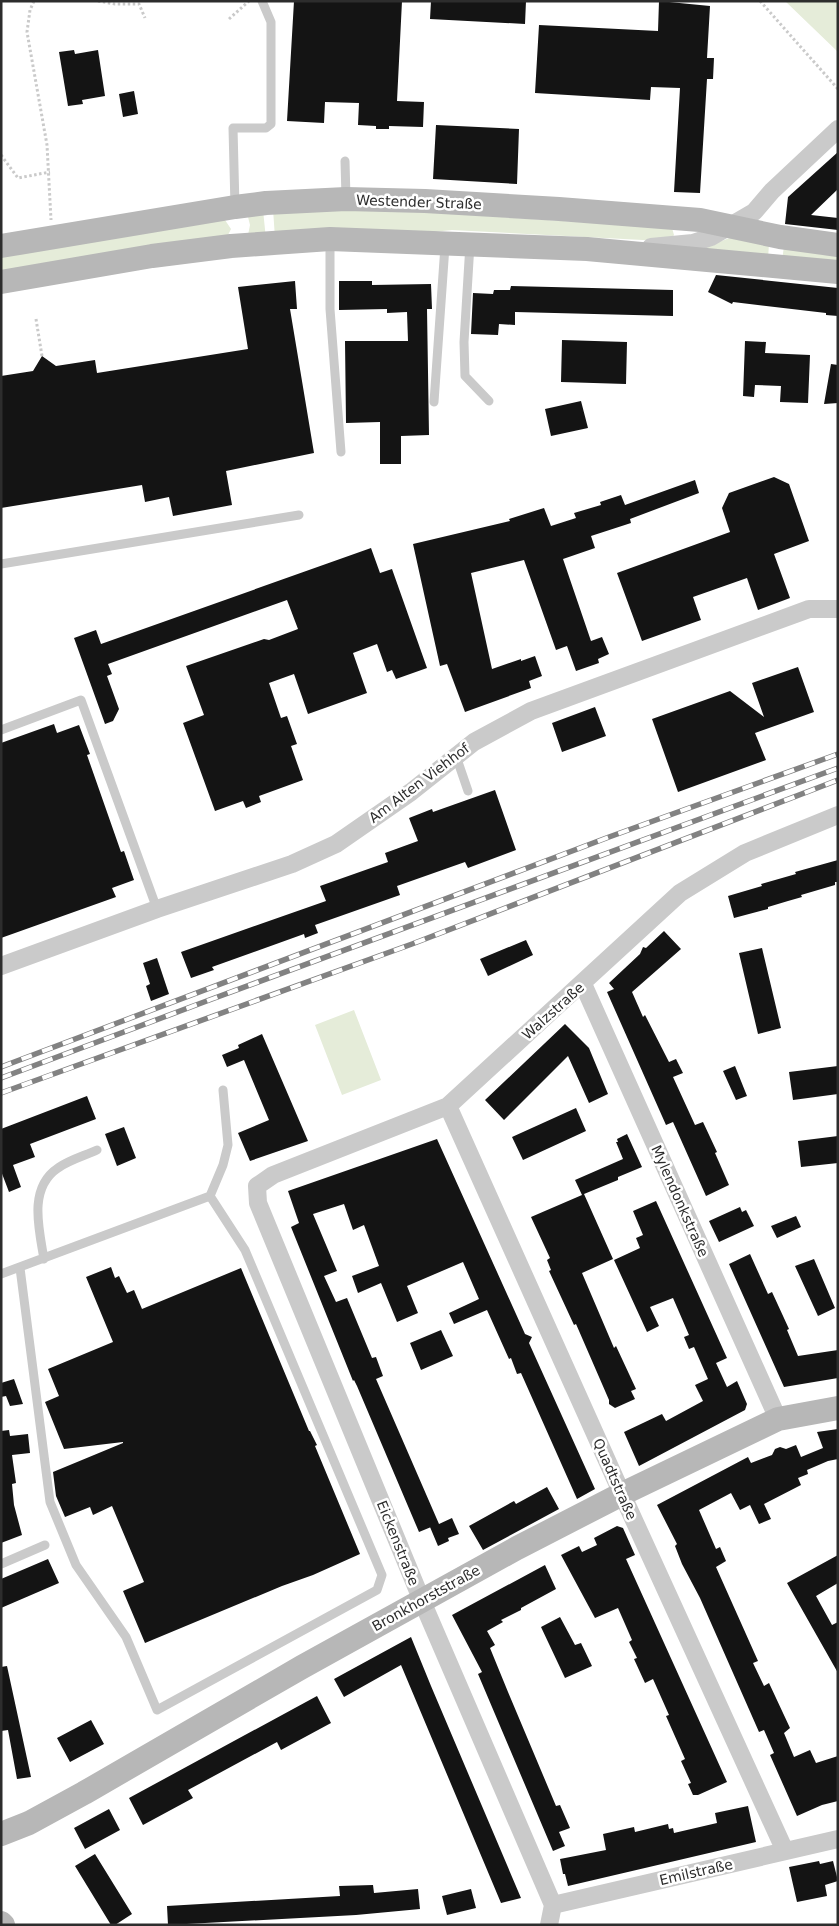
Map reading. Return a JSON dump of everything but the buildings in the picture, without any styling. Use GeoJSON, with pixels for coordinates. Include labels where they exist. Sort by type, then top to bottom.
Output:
{"type":"FeatureCollection","features":[{"type":"Feature","properties":{"kind":"main road","name":"Westender Straße"},"geometry":{"type":"LineString","coordinates":[[1,246],[235,207],[266,203],[346,199],[425,201],[656,216],[700,220],[731,227],[757,223],[838,245]]}},
{"type":"Feature","properties":{"kind":"main road"},"geometry":{"type":"LineString","coordinates":[[231,246],[240,237],[242,228],[235,207]]}},
{"type":"Feature","properties":{"kind":"main road"},"geometry":{"type":"LineString","coordinates":[[1,282],[152,256],[231,246],[330,239],[587,249],[838,272]]}},
{"type":"Feature","properties":{"kind":"main road","name":"Bronkhorststraße"},"geometry":{"type":"LineString","coordinates":[[1,1834],[29,1823],[84,1793],[422,1600],[622,1494],[778,1419],[838,1408]]}},
{"type":"Feature","properties":{"kind":"main road","name":"Bronkhorststraße"},"geometry":{"type":"LineString","coordinates":[[1,1846],[29,1823]]}},
{"type":"Feature","properties":{"kind":"street"},"geometry":{"type":"LineString","coordinates":[[757,223],[772,191],[838,129]]}},
{"type":"Feature","properties":{"kind":"street"},"geometry":{"type":"LineString","coordinates":[[587,249],[693,243],[731,227]]}},
{"type":"Feature","properties":{"kind":"street","name":"Am Alten Viehhof"},"geometry":{"type":"LineString","coordinates":[[1,966],[157,909],[292,864],[336,844],[410,792],[474,742],[531,711],[809,609],[838,609]]}},
{"type":"Feature","properties":{"kind":"street","name":"Walzstraße"},"geometry":{"type":"LineString","coordinates":[[257,1186],[272,1175],[448,1106],[680,893],[697,881],[745,854],[838,815]]}},
{"type":"Feature","properties":{"kind":"street","name":"Mylendonkstraße"},"geometry":{"type":"LineString","coordinates":[[583,984],[778,1419]]}},
{"type":"Feature","properties":{"kind":"street","name":"Quadtstraße"},"geometry":{"type":"LineString","coordinates":[[448,1106],[785,1851]]}},
{"type":"Feature","properties":{"kind":"street","name":"Eickenstraße"},"geometry":{"type":"LineString","coordinates":[[257,1186],[258,1203],[422,1600],[554,1905]]}},
{"type":"Feature","properties":{"kind":"street","name":"Emilstraße"},"geometry":{"type":"LineString","coordinates":[[554,1905],[838,1839]]}},
{"type":"Feature","properties":{"kind":"street"},"geometry":{"type":"LineString","coordinates":[[549,1925],[554,1905]]}},
{"type":"Feature","properties":{"kind":"lane"},"geometry":{"type":"LineString","coordinates":[[235,207],[233,128],[266,128],[271,124],[271,22],[262,1]]}},
{"type":"Feature","properties":{"kind":"lane"},"geometry":{"type":"LineString","coordinates":[[345,161],[346,199]]}},
{"type":"Feature","properties":{"kind":"lane"},"geometry":{"type":"LineString","coordinates":[[330,239],[330,310],[341,452]]}},
{"type":"Feature","properties":{"kind":"lane"},"geometry":{"type":"LineString","coordinates":[[434,402],[445,243]]}},
{"type":"Feature","properties":{"kind":"lane"},"geometry":{"type":"LineString","coordinates":[[470,244],[464,342],[465,376],[489,401]]}},
{"type":"Feature","properties":{"kind":"lane"},"geometry":{"type":"LineString","coordinates":[[1,564],[299,515]]}},
{"type":"Feature","properties":{"kind":"lane"},"geometry":{"type":"LineString","coordinates":[[1,730],[81,700],[157,909]]}},
{"type":"Feature","properties":{"kind":"lane"},"geometry":{"type":"LineString","coordinates":[[456,756],[468,791]]}},
{"type":"Feature","properties":{"kind":"lane"},"geometry":{"type":"LineString","coordinates":[[1,1274],[210,1196],[223,1165],[228,1145],[223,1090]]}},
{"type":"Feature","properties":{"kind":"lane"},"geometry":{"type":"LineString","coordinates":[[44,1259],[39,1228],[40,1190],[46,1179],[58,1168],[97,1150]]}},
{"type":"Feature","properties":{"kind":"lane"},"geometry":{"type":"LineString","coordinates":[[20,1268],[50,1502],[76,1565],[126,1636],[157,1710],[376,1590],[382,1575],[245,1250],[210,1196]]}},
{"type":"Feature","properties":{"kind":"lane"},"geometry":{"type":"LineString","coordinates":[[1,1564],[45,1545]]}},
{"type":"Feature","properties":{"kind":"path"},"geometry":{"type":"LineString","coordinates":[[34,1],[30,10],[27,32],[47,145],[50,172],[52,237]]}},
{"type":"Feature","properties":{"kind":"path"},"geometry":{"type":"LineString","coordinates":[[98,1],[115,4],[139,4],[145,18]]}},
{"type":"Feature","properties":{"kind":"path"},"geometry":{"type":"LineString","coordinates":[[229,20],[249,1]]}},
{"type":"Feature","properties":{"kind":"path"},"geometry":{"type":"LineString","coordinates":[[760,1],[838,89]]}},
{"type":"Feature","properties":{"kind":"path"},"geometry":{"type":"LineString","coordinates":[[1,155],[18,178],[50,172]]}},
{"type":"Feature","properties":{"kind":"path"},"geometry":{"type":"LineString","coordinates":[[36,319],[42,356]]}},
{"type":"Feature","properties":{"kind":"green space"},"geometry":{"type":"Polygon","coordinates":[[[785,1],[838,1],[838,52],[785,1]]]}},
{"type":"Feature","properties":{"kind":"green space"},"geometry":{"type":"Polygon","coordinates":[[[273,209],[376,209],[672,228],[674,235],[671,239],[662,241],[452,230],[423,233],[275,238],[273,209]]]}},
{"type":"Feature","properties":{"kind":"green space"},"geometry":{"type":"Polygon","coordinates":[[[263,210],[266,239],[248,235],[250,225],[248,217],[263,210]]]}},
{"type":"Feature","properties":{"kind":"green space"},"geometry":{"type":"Polygon","coordinates":[[[225,220],[231,229],[227,237],[1,274],[1,254],[225,220]]]}},
{"type":"Feature","properties":{"kind":"green space"},"geometry":{"type":"Polygon","coordinates":[[[732,237],[769,243],[768,260],[701,249],[732,237]]]}},
{"type":"Feature","properties":{"kind":"green space"},"geometry":{"type":"Polygon","coordinates":[[[784,246],[838,253],[838,267],[782,261],[784,246]]]}},
{"type":"Feature","properties":{"kind":"green space"},"geometry":{"type":"Polygon","coordinates":[[[354,1010],[381,1080],[342,1095],[315,1025],[354,1010]]]}},
{"type":"Feature","properties":{"kind":"railway"},"geometry":{"type":"LineString","coordinates":[[1,1067],[609,837],[838,754]]}},
{"type":"Feature","properties":{"kind":"railway"},"geometry":{"type":"LineString","coordinates":[[1,1078],[838,768]]}},
{"type":"Feature","properties":{"kind":"railway"},"geometry":{"type":"LineString","coordinates":[[1,1093],[412,944],[838,780]]}}]}
